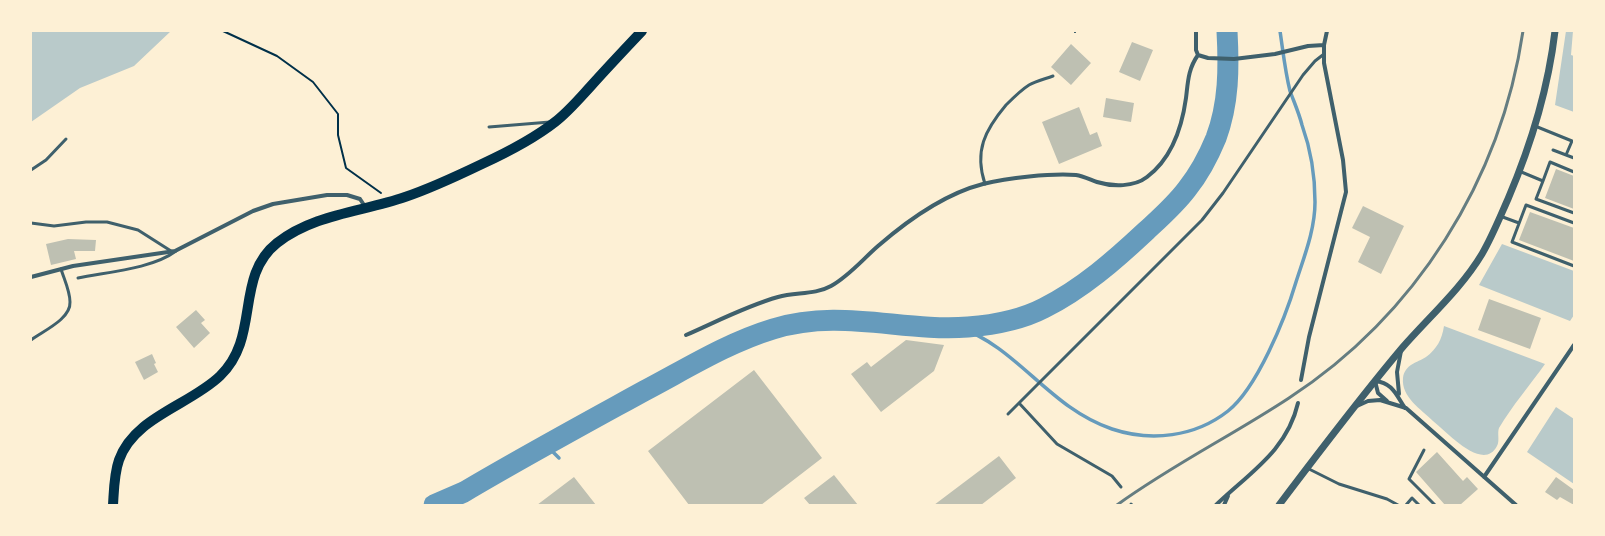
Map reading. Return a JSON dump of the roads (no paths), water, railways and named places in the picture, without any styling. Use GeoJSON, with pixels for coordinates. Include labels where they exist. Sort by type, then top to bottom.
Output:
{"type":"FeatureCollection","features":[{"type":"Feature","properties":{"kind":"main road"},"geometry":{"type":"LineString","coordinates":[[113,505],[116,470],[128,442],[155,420],[211,383],[233,360],[245,329],[254,274],[267,252],[285,237],[310,224],[393,201],[440,184],[527,142],[556,121],[642,31]]}},
{"type":"Feature","properties":{"kind":"street"},"geometry":{"type":"LineString","coordinates":[[686,335],[741,311],[777,298],[819,291],[832,285],[848,274],[878,246],[917,216],[963,191],[985,184],[1020,178],[1074,175],[1102,183],[1122,185],[1135,183],[1146,178],[1156,168],[1174,142],[1184,109],[1189,73],[1198,55],[1196,50],[1196,31]]}},
{"type":"Feature","properties":{"kind":"street"},"geometry":{"type":"LineString","coordinates":[[1301,380],[1309,337],[1346,192],[1346,176],[1327,79],[1324,54],[1327,31]]}},
{"type":"Feature","properties":{"kind":"street"},"geometry":{"type":"LineString","coordinates":[[1279,505],[1353,408],[1476,263],[1485,248],[1519,171],[1535,126],[1544,92],[1555,31]]}},
{"type":"Feature","properties":{"kind":"street"},"geometry":{"type":"LineString","coordinates":[[1198,55],[1213,58],[1234,59],[1275,54],[1299,48],[1324,45]]}},
{"type":"Feature","properties":{"kind":"street"},"geometry":{"type":"LineString","coordinates":[[31,277],[61,269],[175,251],[253,211],[277,203],[316,196],[344,195],[360,199],[366,208]]}},
{"type":"Feature","properties":{"kind":"street"},"geometry":{"type":"LineString","coordinates":[[1484,477],[1574,345]]}},
{"type":"Feature","properties":{"kind":"street"},"geometry":{"type":"LineString","coordinates":[[1401,400],[1398,388],[1397,372],[1402,349]]}},
{"type":"Feature","properties":{"kind":"street"},"geometry":{"type":"LineString","coordinates":[[1375,381],[1384,383],[1392,388],[1406,408],[1514,504]]}},
{"type":"Feature","properties":{"kind":"street"},"geometry":{"type":"LineString","coordinates":[[1375,381],[1378,393],[1391,403]]}},
{"type":"Feature","properties":{"kind":"street"},"geometry":{"type":"LineString","coordinates":[[1353,408],[1372,401],[1391,403],[1406,408]]}},
{"type":"Feature","properties":{"kind":"street"},"geometry":{"type":"LineString","coordinates":[[1216,505],[1280,444],[1291,427],[1298,403]]}},
{"type":"Feature","properties":{"kind":"street"},"geometry":{"type":"LineString","coordinates":[[1224,505],[1230,493]]}},
{"type":"Feature","properties":{"kind":"lane"},"geometry":{"type":"LineString","coordinates":[[1008,414],[1202,220],[1223,194],[1308,68],[1324,54]]}},
{"type":"Feature","properties":{"kind":"lane"},"geometry":{"type":"LineString","coordinates":[[985,184],[980,164],[982,149],[988,129],[1013,98],[1030,84],[1052,76]]}},
{"type":"Feature","properties":{"kind":"lane"},"geometry":{"type":"LineString","coordinates":[[489,127],[556,121]]}},
{"type":"Feature","properties":{"kind":"lane"},"geometry":{"type":"LineString","coordinates":[[1535,126],[1572,141],[1566,155]]}},
{"type":"Feature","properties":{"kind":"lane"},"geometry":{"type":"LineString","coordinates":[[31,170],[46,160],[66,138]]}},
{"type":"Feature","properties":{"kind":"lane"},"geometry":{"type":"LineString","coordinates":[[1553,150],[1574,158]]}},
{"type":"Feature","properties":{"kind":"lane"},"geometry":{"type":"LineString","coordinates":[[1574,172],[1550,162],[1536,199],[1574,213]]}},
{"type":"Feature","properties":{"kind":"lane"},"geometry":{"type":"LineString","coordinates":[[1519,171],[1543,180]]}},
{"type":"Feature","properties":{"kind":"lane"},"geometry":{"type":"LineString","coordinates":[[1574,223],[1526,205],[1512,242],[1574,266]]}},
{"type":"Feature","properties":{"kind":"lane"},"geometry":{"type":"LineString","coordinates":[[1500,216],[1519,223]]}},
{"type":"Feature","properties":{"kind":"lane"},"geometry":{"type":"LineString","coordinates":[[31,223],[54,226],[86,222],[108,222],[138,230],[175,251],[167,257],[149,263],[78,278]]}},
{"type":"Feature","properties":{"kind":"lane"},"geometry":{"type":"LineString","coordinates":[[31,340],[60,320],[69,308],[69,298],[61,269]]}},
{"type":"Feature","properties":{"kind":"lane"},"geometry":{"type":"LineString","coordinates":[[1019,403],[1057,444],[1112,476],[1121,487]]}},
{"type":"Feature","properties":{"kind":"lane"},"geometry":{"type":"LineString","coordinates":[[1424,450],[1409,479],[1435,505]]}},
{"type":"Feature","properties":{"kind":"lane"},"geometry":{"type":"LineString","coordinates":[[1307,468],[1339,484],[1387,499],[1398,505]]}},
{"type":"Feature","properties":{"kind":"lane"},"geometry":{"type":"LineString","coordinates":[[1406,505],[1412,498],[1419,505]]}},
{"type":"Feature","properties":{"kind":"waterway"},"geometry":{"type":"LineString","coordinates":[[434,505],[464,492],[707,357],[739,342],[773,329],[798,323],[847,320],[943,328],[978,326],[1026,316],[1044,308],[1072,292],[1110,263],[1162,216],[1178,200],[1200,171],[1216,138],[1226,99],[1228,72],[1227,31]]}},
{"type":"Feature","properties":{"kind":"waterway"},"geometry":{"type":"LineString","coordinates":[[958,327],[979,336],[999,348],[1051,393],[1070,407],[1090,419],[1112,429],[1142,435],[1172,435],[1201,427],[1228,411],[1239,400],[1249,386],[1269,352],[1291,297],[1308,243],[1315,212],[1315,192],[1312,163],[1305,134],[1290,91],[1280,31]]}},
{"type":"Feature","properties":{"kind":"waterway"},"geometry":{"type":"LineString","coordinates":[[541,447],[551,450],[559,458]]}},
{"type":"Feature","properties":{"kind":"railway"},"geometry":{"type":"LineString","coordinates":[[1117,505],[1181,463],[1289,398],[1335,365],[1376,327],[1413,285],[1445,239],[1473,191],[1495,140],[1512,86],[1523,31]]}}]}
